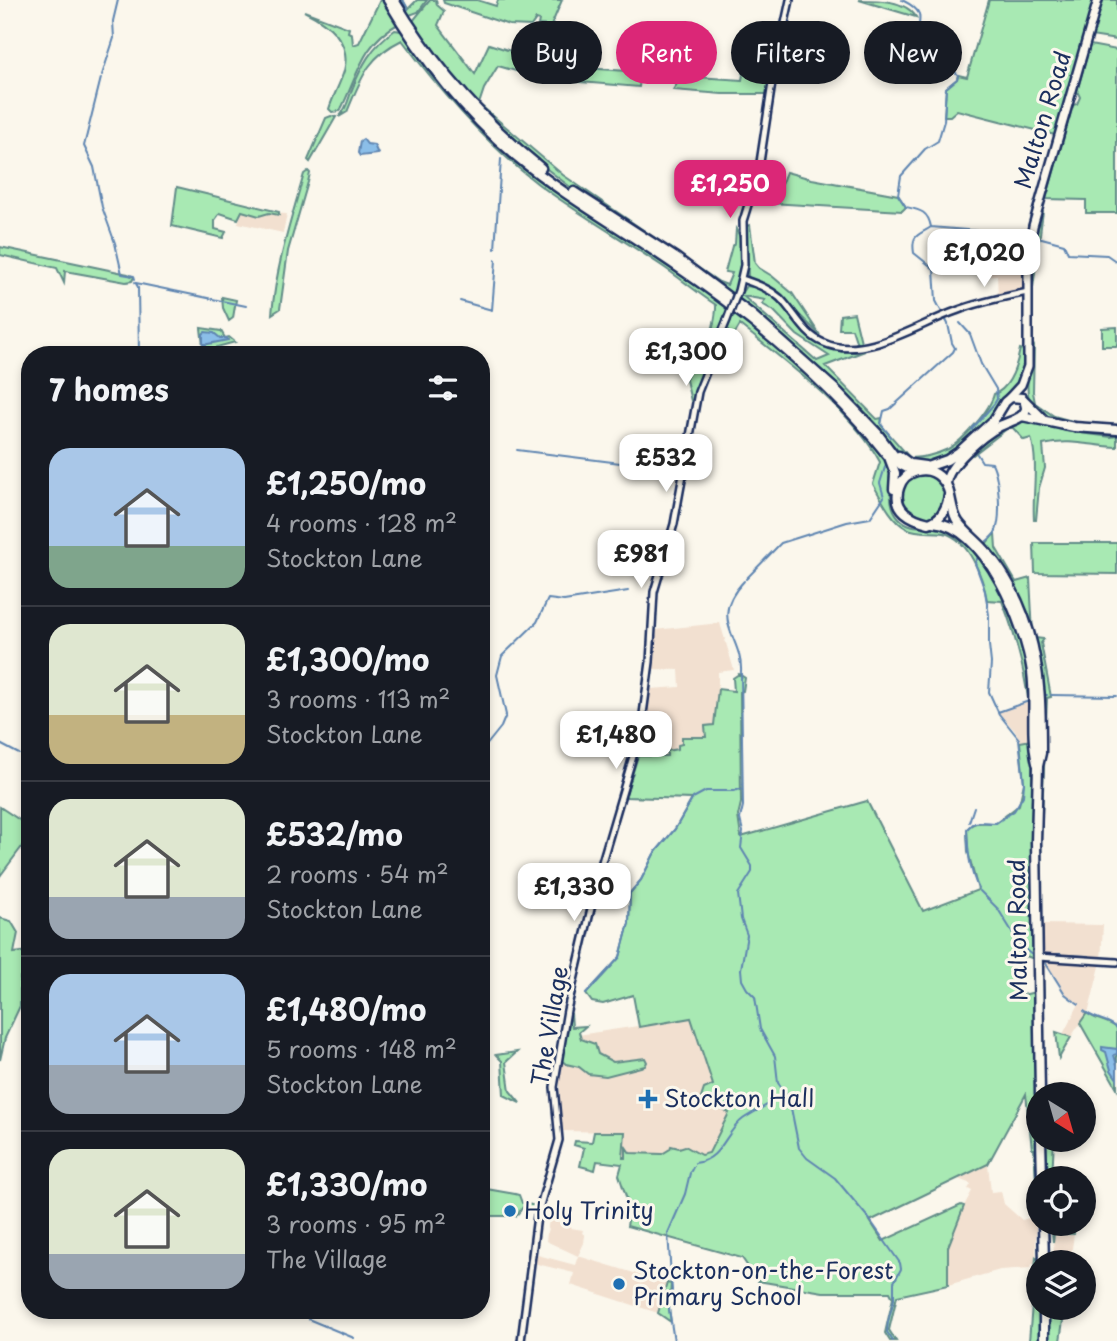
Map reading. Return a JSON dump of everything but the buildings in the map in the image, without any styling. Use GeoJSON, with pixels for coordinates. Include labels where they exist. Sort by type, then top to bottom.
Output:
{"type":"FeatureCollection","features":[{"type":"Feature","properties":{"kind":"highway"},"geometry":{"type":"LineString","coordinates":[[388,0],[426,60],[449,89],[514,154],[723,299],[807,371],[851,415],[891,460],[895,473],[894,500],[900,515],[913,524],[922,525],[930,523],[943,513],[950,499],[951,477],[964,456]]}},
{"type":"Feature","properties":{"kind":"highway"},"geometry":{"type":"LineString","coordinates":[[394,0],[430,56],[453,85],[473,108],[517,149],[568,188],[676,258],[752,315],[837,391],[891,450],[901,465],[916,471],[934,473],[946,484]]}},
{"type":"Feature","properties":{"kind":"highway"},"geometry":{"type":"LineString","coordinates":[[1027,635],[988,562],[954,529],[908,515],[898,500],[900,485],[906,476],[947,460],[959,452],[994,420],[1006,402],[1018,397],[1044,420]]}},
{"type":"Feature","properties":{"kind":"highway"},"geometry":{"type":"LineString","coordinates":[[1006,402],[1007,415],[1044,420],[1074,428],[1117,430]]}},
{"type":"Feature","properties":{"kind":"highway"},"geometry":{"type":"LineString","coordinates":[[1024,402],[1026,409],[1019,417],[990,432],[948,473],[946,484],[958,523],[984,549],[1006,580],[1027,635]]}},
{"type":"Feature","properties":{"kind":"highway"},"geometry":{"type":"LineString","coordinates":[[891,450],[910,464],[929,466]]}},
{"type":"Feature","properties":{"kind":"highway","name":"Malton Road"},"geometry":{"type":"LineString","coordinates":[[1027,635],[1038,766],[1040,1082]]}},
{"type":"Feature","properties":{"kind":"highway"},"geometry":{"type":"LineString","coordinates":[[1044,1320],[1044,1341]]}},
{"type":"Feature","properties":{"kind":"main road","name":"Malton Road"},"geometry":{"type":"LineString","coordinates":[[1006,402],[1024,377],[1028,366],[1030,245],[1037,208],[1098,0]]}},
{"type":"Feature","properties":{"kind":"main road","name":"Malton Road"},"geometry":{"type":"LineString","coordinates":[[1024,377],[1024,402]]}},
{"type":"Feature","properties":{"kind":"street","name":"The Village"},"geometry":{"type":"LineString","coordinates":[[521,1341],[537,1216],[559,1140],[554,1092],[569,1000],[597,882],[641,729],[649,679],[653,592],[674,524],[698,392],[742,279],[743,221],[759,169],[772,83],[790,0]]}},
{"type":"Feature","properties":{"kind":"street"},"geometry":{"type":"LineString","coordinates":[[742,279],[772,292],[808,332],[823,342],[836,347],[854,348],[869,346],[944,315],[1028,292]]}},
{"type":"Feature","properties":{"kind":"street"},"geometry":{"type":"LineString","coordinates":[[1038,957],[1117,962]]}},
{"type":"Feature","properties":{"kind":"shaded area"},"geometry":{"type":"Polygon","coordinates":[[[242,211],[259,216],[269,213],[287,214],[283,233],[238,223],[242,211]]]}},
{"type":"Feature","properties":{"kind":"shaded area"},"geometry":{"type":"Polygon","coordinates":[[[980,231],[1027,235],[1026,291],[998,298],[997,275],[978,276],[980,231]]]}},
{"type":"Feature","properties":{"kind":"shaded area"},"geometry":{"type":"Polygon","coordinates":[[[720,623],[734,670],[718,672],[714,726],[706,737],[682,737],[682,745],[667,756],[641,756],[645,733],[664,732],[664,716],[646,716],[650,689],[680,687],[679,670],[652,669],[655,630],[720,623]]]}},
{"type":"Feature","properties":{"kind":"shaded area"},"geometry":{"type":"Polygon","coordinates":[[[1029,701],[1031,740],[1020,742],[1016,732],[998,712],[1029,701]]]}},
{"type":"Feature","properties":{"kind":"shaded area"},"geometry":{"type":"Polygon","coordinates":[[[1042,924],[1103,925],[1101,962],[1089,1010],[1071,1037],[1063,1034],[1079,1004],[1065,994],[1050,970],[1042,966],[1042,924]]]}},
{"type":"Feature","properties":{"kind":"shaded area","name":"Stockton Hall"},"geometry":{"type":"Polygon","coordinates":[[[691,1018],[713,1085],[752,1108],[719,1149],[696,1164],[623,1158],[624,1132],[560,1131],[560,1068],[565,1037],[691,1018]]]}},
{"type":"Feature","properties":{"kind":"shaded area"},"geometry":{"type":"Polygon","coordinates":[[[988,1164],[991,1192],[1001,1191],[1004,1204],[1022,1220],[1026,1219],[1026,1236],[1036,1236],[1036,1250],[1026,1250],[1026,1268],[1000,1270],[948,1285],[948,1247],[958,1217],[972,1191],[968,1189],[971,1184],[956,1178],[988,1164]]]}},
{"type":"Feature","properties":{"kind":"shaded area"},"geometry":{"type":"Polygon","coordinates":[[[549,1219],[583,1230],[584,1243],[578,1256],[546,1241],[549,1219]]]}},
{"type":"Feature","properties":{"kind":"shaded area"},"geometry":{"type":"Polygon","coordinates":[[[1053,1236],[1074,1236],[1072,1250],[1054,1250],[1053,1236]]]}},
{"type":"Feature","properties":{"kind":"shaded area","name":"Stockton-on-the-Forest Primary School"},"geometry":{"type":"Polygon","coordinates":[[[534,1254],[575,1265],[578,1256],[667,1283],[658,1313],[571,1285],[574,1273],[533,1263],[534,1254]]]}},
{"type":"Feature","properties":{"kind":"green space"},"geometry":{"type":"Polygon","coordinates":[[[380,0],[385,0],[398,24],[368,51],[340,111],[332,112],[329,109],[344,71],[344,51],[336,34],[329,27],[304,11],[349,28],[353,45],[359,43],[380,0]]]}},
{"type":"Feature","properties":{"kind":"green space"},"geometry":{"type":"Polygon","coordinates":[[[398,0],[403,0],[408,9],[417,0],[427,0],[418,12],[407,16],[398,0]]]}},
{"type":"Feature","properties":{"kind":"green space"},"geometry":{"type":"Polygon","coordinates":[[[430,0],[436,0],[437,5],[444,11],[438,25],[475,74],[489,44],[511,51],[511,70],[498,66],[484,89],[479,104],[563,175],[727,285],[732,273],[725,272],[732,246],[735,244],[736,229],[742,245],[742,254],[733,298],[569,186],[526,153],[449,77],[412,22],[430,0]]]}},
{"type":"Feature","properties":{"kind":"green space"},"geometry":{"type":"Polygon","coordinates":[[[443,0],[477,0],[496,6],[498,0],[562,0],[553,21],[511,21],[511,25],[444,3],[443,0]]]}},
{"type":"Feature","properties":{"kind":"green space"},"geometry":{"type":"Polygon","coordinates":[[[859,0],[899,4],[916,17],[859,0]]]}},
{"type":"Feature","properties":{"kind":"green space"},"geometry":{"type":"Polygon","coordinates":[[[989,0],[1117,0],[1117,40],[1085,35],[1055,135],[957,110],[950,116],[944,116],[946,88],[951,84],[962,84],[962,76],[967,77],[989,0]]]}},
{"type":"Feature","properties":{"kind":"green space"},"geometry":{"type":"Polygon","coordinates":[[[395,30],[401,31],[444,88],[479,126],[543,182],[729,308],[700,379],[694,401],[691,401],[686,380],[692,364],[706,357],[716,305],[553,195],[500,152],[432,79],[402,40],[373,62],[361,79],[347,112],[339,117],[368,58],[379,43],[395,30]]]}},
{"type":"Feature","properties":{"kind":"green space"},"geometry":{"type":"Polygon","coordinates":[[[1090,45],[1117,50],[1117,213],[1086,213],[1086,200],[1046,199],[1073,105],[1077,104],[1080,97],[1077,91],[1090,45]]]}},
{"type":"Feature","properties":{"kind":"green space"},"geometry":{"type":"Polygon","coordinates":[[[602,69],[616,70],[616,84],[639,84],[639,87],[602,84],[602,69]]]}},
{"type":"Feature","properties":{"kind":"green space"},"geometry":{"type":"Polygon","coordinates":[[[717,78],[731,79],[731,84],[770,84],[768,94],[673,90],[677,84],[717,84],[717,78]]]}},
{"type":"Feature","properties":{"kind":"green space"},"geometry":{"type":"Polygon","coordinates":[[[336,117],[310,162],[308,160],[326,118],[336,117]]]}},
{"type":"Feature","properties":{"kind":"green space"},"geometry":{"type":"Polygon","coordinates":[[[308,171],[308,182],[288,251],[280,309],[272,314],[285,243],[304,174],[308,171]]]}},
{"type":"Feature","properties":{"kind":"green space"},"geometry":{"type":"Polygon","coordinates":[[[786,172],[898,195],[906,207],[902,211],[752,202],[751,200],[775,200],[786,172]]]}},
{"type":"Feature","properties":{"kind":"green space"},"geometry":{"type":"Polygon","coordinates":[[[177,187],[279,212],[279,215],[269,213],[259,216],[242,211],[238,219],[220,213],[215,220],[215,229],[226,232],[223,238],[172,226],[177,187]]]}},
{"type":"Feature","properties":{"kind":"green space"},"geometry":{"type":"Polygon","coordinates":[[[1043,211],[1033,288],[1031,288],[1033,246],[1043,211]]]}},
{"type":"Feature","properties":{"kind":"green space"},"geometry":{"type":"Polygon","coordinates":[[[750,225],[755,263],[792,293],[820,335],[776,292],[748,277],[746,226],[750,225]]]}},
{"type":"Feature","properties":{"kind":"green space"},"geometry":{"type":"Polygon","coordinates":[[[0,247],[134,277],[132,281],[126,282],[65,271],[64,283],[57,268],[0,255],[0,247]]]}},
{"type":"Feature","properties":{"kind":"green space"},"geometry":{"type":"Polygon","coordinates":[[[746,286],[760,288],[772,295],[810,337],[842,352],[865,351],[825,366],[877,419],[882,418],[881,425],[910,458],[929,456],[948,449],[968,432],[982,416],[994,394],[1009,381],[1020,349],[1024,350],[1023,371],[1016,386],[1002,400],[989,420],[965,443],[939,460],[920,463],[906,458],[900,453],[874,421],[842,389],[737,300],[746,286]],[[743,296],[817,361],[829,356],[797,335],[774,311],[762,304],[765,300],[743,296]]]}},
{"type":"Feature","properties":{"kind":"green space"},"geometry":{"type":"Polygon","coordinates":[[[222,297],[236,300],[233,318],[229,321],[223,308],[222,297]]]}},
{"type":"Feature","properties":{"kind":"green space"},"geometry":{"type":"Polygon","coordinates":[[[733,310],[803,369],[889,462],[892,505],[899,518],[917,527],[937,527],[949,531],[979,558],[992,575],[1011,612],[1025,651],[1030,677],[1032,725],[1021,662],[1008,617],[1002,601],[987,600],[982,581],[968,551],[953,537],[944,533],[911,530],[896,520],[873,484],[880,462],[853,424],[817,388],[740,325],[716,366],[712,365],[733,310]]]}},
{"type":"Feature","properties":{"kind":"green space"},"geometry":{"type":"Polygon","coordinates":[[[854,313],[861,342],[857,344],[852,329],[839,329],[840,315],[854,313]]]}},
{"type":"Feature","properties":{"kind":"green space"},"geometry":{"type":"Polygon","coordinates":[[[1117,327],[1117,346],[1102,346],[1102,328],[1117,327]]]}},
{"type":"Feature","properties":{"kind":"green space"},"geometry":{"type":"Polygon","coordinates":[[[201,328],[221,331],[225,338],[229,337],[235,342],[221,346],[203,346],[201,328]]]}},
{"type":"Feature","properties":{"kind":"green space"},"geometry":{"type":"Polygon","coordinates":[[[1032,342],[1035,403],[1054,416],[1072,421],[1040,413],[1032,405],[1028,396],[1028,385],[1032,342]]]}},
{"type":"Feature","properties":{"kind":"green space"},"geometry":{"type":"Polygon","coordinates":[[[1027,419],[1065,431],[1117,436],[1117,447],[1071,442],[1043,445],[1045,468],[1039,488],[1036,520],[1035,458],[1031,438],[1024,440],[1013,428],[1008,428],[973,455],[971,453],[1004,427],[1027,419]]]}},
{"type":"Feature","properties":{"kind":"green space"},"geometry":{"type":"Polygon","coordinates":[[[923,474],[938,481],[945,496],[938,511],[923,518],[908,511],[901,496],[908,481],[923,474]]]}},
{"type":"Feature","properties":{"kind":"green space"},"geometry":{"type":"Polygon","coordinates":[[[995,533],[996,548],[1016,582],[1030,578],[1033,634],[1035,638],[1044,639],[1041,643],[1051,697],[1047,698],[1041,838],[1042,956],[1039,835],[1043,692],[985,545],[995,533]]]}},
{"type":"Feature","properties":{"kind":"green space"},"geometry":{"type":"Polygon","coordinates":[[[1034,543],[1117,543],[1117,574],[1035,573],[1034,543]]]}},
{"type":"Feature","properties":{"kind":"green space"},"geometry":{"type":"Polygon","coordinates":[[[739,674],[745,678],[743,691],[740,692],[741,803],[738,816],[741,837],[867,801],[923,911],[978,890],[968,852],[967,829],[977,823],[996,823],[1019,805],[1024,783],[1020,742],[1031,740],[1034,959],[1026,956],[1022,960],[1016,970],[1014,985],[1015,997],[1035,992],[1036,1082],[1026,1082],[1026,1094],[988,1164],[870,1221],[883,1241],[961,1205],[964,1206],[948,1247],[948,1285],[897,1296],[889,1330],[896,1341],[890,1341],[885,1333],[893,1298],[890,1292],[823,1292],[758,1281],[742,1258],[627,1226],[630,1209],[619,1175],[622,1164],[597,1161],[595,1170],[580,1166],[584,1148],[574,1145],[575,1141],[592,1142],[594,1132],[625,1132],[623,1158],[626,1158],[626,1147],[630,1153],[662,1154],[671,1146],[685,1146],[701,1155],[709,1153],[729,1113],[701,1098],[704,1089],[713,1085],[691,1018],[639,1027],[633,995],[603,1004],[592,1002],[586,994],[620,957],[629,923],[630,893],[641,880],[654,854],[675,829],[692,799],[625,797],[638,756],[667,756],[667,751],[678,749],[678,745],[682,744],[682,737],[706,737],[705,726],[714,725],[718,689],[734,691],[733,678],[739,674]]]}},
{"type":"Feature","properties":{"kind":"green space"},"geometry":{"type":"Polygon","coordinates":[[[0,807],[21,821],[21,848],[0,876],[0,807]]]}},
{"type":"Feature","properties":{"kind":"green space"},"geometry":{"type":"Polygon","coordinates":[[[0,918],[11,921],[18,933],[14,953],[21,952],[21,977],[20,1006],[5,1038],[0,1060],[0,918]]]}},
{"type":"Feature","properties":{"kind":"green space"},"geometry":{"type":"Polygon","coordinates":[[[571,1013],[572,1027],[586,1026],[579,1032],[581,1039],[595,1044],[598,1054],[613,1062],[645,1058],[645,1066],[606,1076],[588,1074],[579,1067],[566,1064],[561,1060],[571,1013]]]}},
{"type":"Feature","properties":{"kind":"green space"},"geometry":{"type":"Polygon","coordinates":[[[1087,1013],[1117,1028],[1117,1088],[1080,1023],[1087,1013]]]}},
{"type":"Feature","properties":{"kind":"green space"},"geometry":{"type":"Polygon","coordinates":[[[1056,1032],[1071,1037],[1059,1058],[1056,1032]]]}},
{"type":"Feature","properties":{"kind":"green space"},"geometry":{"type":"Polygon","coordinates":[[[517,1052],[506,1062],[510,1091],[520,1103],[504,1095],[502,1061],[496,1055],[517,1052]]]}},
{"type":"Feature","properties":{"kind":"green space"},"geometry":{"type":"Polygon","coordinates":[[[1034,1152],[1037,1152],[1037,1166],[1035,1166],[1034,1152]]]}},
{"type":"Feature","properties":{"kind":"green space"},"geometry":{"type":"Polygon","coordinates":[[[1044,1152],[1053,1152],[1053,1166],[1045,1166],[1044,1152]]]}},
{"type":"Feature","properties":{"kind":"green space"},"geometry":{"type":"Polygon","coordinates":[[[490,1190],[519,1195],[522,1203],[537,1206],[537,1209],[523,1207],[516,1216],[490,1216],[490,1190]]]}},
{"type":"Feature","properties":{"kind":"green space"},"geometry":{"type":"Polygon","coordinates":[[[667,1283],[671,1284],[671,1322],[658,1313],[667,1283]]]}},
{"type":"Feature","properties":{"kind":"green space"},"geometry":{"type":"Polygon","coordinates":[[[1031,1320],[1043,1320],[1042,1341],[1029,1341],[1031,1320]]]}},
{"type":"Feature","properties":{"kind":"green space"},"geometry":{"type":"Polygon","coordinates":[[[1048,1320],[1063,1320],[1060,1341],[1047,1341],[1048,1320]]]}},
{"type":"Feature","properties":{"kind":"water"},"geometry":{"type":"Polygon","coordinates":[[[363,139],[367,144],[374,145],[378,154],[360,156],[360,141],[363,139]]]}},
{"type":"Feature","properties":{"kind":"water"},"geometry":{"type":"Polygon","coordinates":[[[205,332],[214,333],[228,340],[203,345],[205,332]]]}},
{"type":"Feature","properties":{"kind":"water"},"geometry":{"type":"Polygon","coordinates":[[[1102,1047],[1117,1049],[1117,1054],[1114,1055],[1117,1079],[1111,1070],[1102,1047]]]}},
{"type":"Feature","properties":{"kind":"waterway"},"geometry":{"type":"LineString","coordinates":[[102,75],[114,38],[113,21],[118,0]]}},
{"type":"Feature","properties":{"kind":"waterway"},"geometry":{"type":"LineString","coordinates":[[403,0],[408,9]]}},
{"type":"Feature","properties":{"kind":"waterway"},"geometry":{"type":"LineString","coordinates":[[891,437],[881,424],[884,411],[890,409],[955,348],[948,324],[936,301],[934,269],[914,253],[915,239],[931,227],[930,222],[923,212],[906,207],[898,195],[901,176],[925,149],[938,141],[944,121],[946,88],[958,75],[949,65],[939,62],[925,51],[918,37],[919,14],[902,0]]}},
{"type":"Feature","properties":{"kind":"waterway"},"geometry":{"type":"LineString","coordinates":[[101,78],[84,146],[94,167],[102,207],[115,243],[122,274],[134,276],[135,279]]}},
{"type":"Feature","properties":{"kind":"waterway"},"geometry":{"type":"LineString","coordinates":[[495,249],[501,159]]}},
{"type":"Feature","properties":{"kind":"waterway"},"geometry":{"type":"LineString","coordinates":[[931,227],[1027,235]]}},
{"type":"Feature","properties":{"kind":"waterway"},"geometry":{"type":"LineString","coordinates":[[1038,237],[1064,244],[1068,253],[1107,255],[1117,262]]}},
{"type":"Feature","properties":{"kind":"waterway"},"geometry":{"type":"LineString","coordinates":[[460,301],[492,310],[496,260]]}},
{"type":"Feature","properties":{"kind":"waterway"},"geometry":{"type":"LineString","coordinates":[[135,282],[138,287],[139,346]]}},
{"type":"Feature","properties":{"kind":"waterway"},"geometry":{"type":"LineString","coordinates":[[136,283],[246,306]]}},
{"type":"Feature","properties":{"kind":"waterway"},"geometry":{"type":"LineString","coordinates":[[960,323],[970,334],[981,364],[996,389],[997,399],[972,429],[973,432]]}},
{"type":"Feature","properties":{"kind":"waterway"},"geometry":{"type":"LineString","coordinates":[[517,450],[676,470]]}},
{"type":"Feature","properties":{"kind":"waterway"},"geometry":{"type":"LineString","coordinates":[[977,454],[982,462],[992,463],[998,487],[997,527],[987,541]]}},
{"type":"Feature","properties":{"kind":"waterway"},"geometry":{"type":"LineString","coordinates":[[746,579],[781,543],[847,522],[870,518],[884,497],[880,483],[886,464]]}},
{"type":"Feature","properties":{"kind":"waterway"},"geometry":{"type":"LineString","coordinates":[[978,557],[975,563],[985,591],[989,615],[989,692],[999,714],[1019,739],[1024,783],[1023,796],[1014,811],[996,823],[979,822],[967,829],[971,868],[979,889]]}},
{"type":"Feature","properties":{"kind":"waterway"},"geometry":{"type":"LineString","coordinates":[[741,672],[737,648],[727,618],[733,595],[744,581]]}},
{"type":"Feature","properties":{"kind":"waterway"},"geometry":{"type":"LineString","coordinates":[[490,741],[506,715],[497,675],[502,656],[537,622],[548,599],[564,601],[628,591]]}},
{"type":"Feature","properties":{"kind":"waterway"},"geometry":{"type":"LineString","coordinates":[[741,673],[741,848],[752,866],[752,872],[738,894],[741,919],[747,935],[741,969],[742,980],[755,997],[760,1029],[775,1056],[778,1083],[789,1098],[799,1148],[807,1158],[835,1178],[870,1220],[900,1263],[901,1269],[894,1282],[894,1299],[887,1332],[893,1341]]}},
{"type":"Feature","properties":{"kind":"waterway"},"geometry":{"type":"LineString","coordinates":[[1051,695],[1117,696]]}},
{"type":"Feature","properties":{"kind":"waterway"},"geometry":{"type":"LineString","coordinates":[[998,712],[1029,701]]}},
{"type":"Feature","properties":{"kind":"waterway"},"geometry":{"type":"LineString","coordinates":[[0,744],[19,754]]}},
{"type":"Feature","properties":{"kind":"waterway"},"geometry":{"type":"LineString","coordinates":[[586,994],[620,957],[629,923],[630,893],[641,880],[654,854],[675,829],[693,798],[706,791],[741,789]]}},
{"type":"Feature","properties":{"kind":"waterway"},"geometry":{"type":"LineString","coordinates":[[969,822],[974,807]]}},
{"type":"Feature","properties":{"kind":"waterway"},"geometry":{"type":"LineString","coordinates":[[980,891],[998,909],[1021,946],[1033,956]]}},
{"type":"Feature","properties":{"kind":"waterway"},"geometry":{"type":"LineString","coordinates":[[1048,954],[1061,954]]}},
{"type":"Feature","properties":{"kind":"waterway"},"geometry":{"type":"LineString","coordinates":[[1067,955],[1089,956]]}},
{"type":"Feature","properties":{"kind":"waterway"},"geometry":{"type":"LineString","coordinates":[[1045,962],[1065,994],[1074,1001]]}},
{"type":"Feature","properties":{"kind":"waterway"},"geometry":{"type":"LineString","coordinates":[[1084,1011],[1117,1028]]}},
{"type":"Feature","properties":{"kind":"waterway"},"geometry":{"type":"LineString","coordinates":[[695,1163],[711,1157],[743,1119],[786,1094]]}},
{"type":"Feature","properties":{"kind":"waterway"},"geometry":{"type":"LineString","coordinates":[[691,1171],[693,1167]]}},
{"type":"Feature","properties":{"kind":"waterway"},"geometry":{"type":"LineString","coordinates":[[674,1341],[669,1309],[672,1290],[668,1233],[685,1194],[690,1173]]}},
{"type":"Feature","properties":{"kind":"waterway"},"geometry":{"type":"LineString","coordinates":[[308,1319],[354,1338]]}},
{"type":"Feature","properties":{"kind":"place","name":"Stockton Hall"},"geometry":{"type":"Point","coordinates":[648,1099]}},
{"type":"Feature","properties":{"kind":"place","name":"Holy Trinity"},"geometry":{"type":"Point","coordinates":[510,1211]}},
{"type":"Feature","properties":{"kind":"place","name":"Stockton-on-the-Forest Primary School"},"geometry":{"type":"Point","coordinates":[619,1284]}}]}
